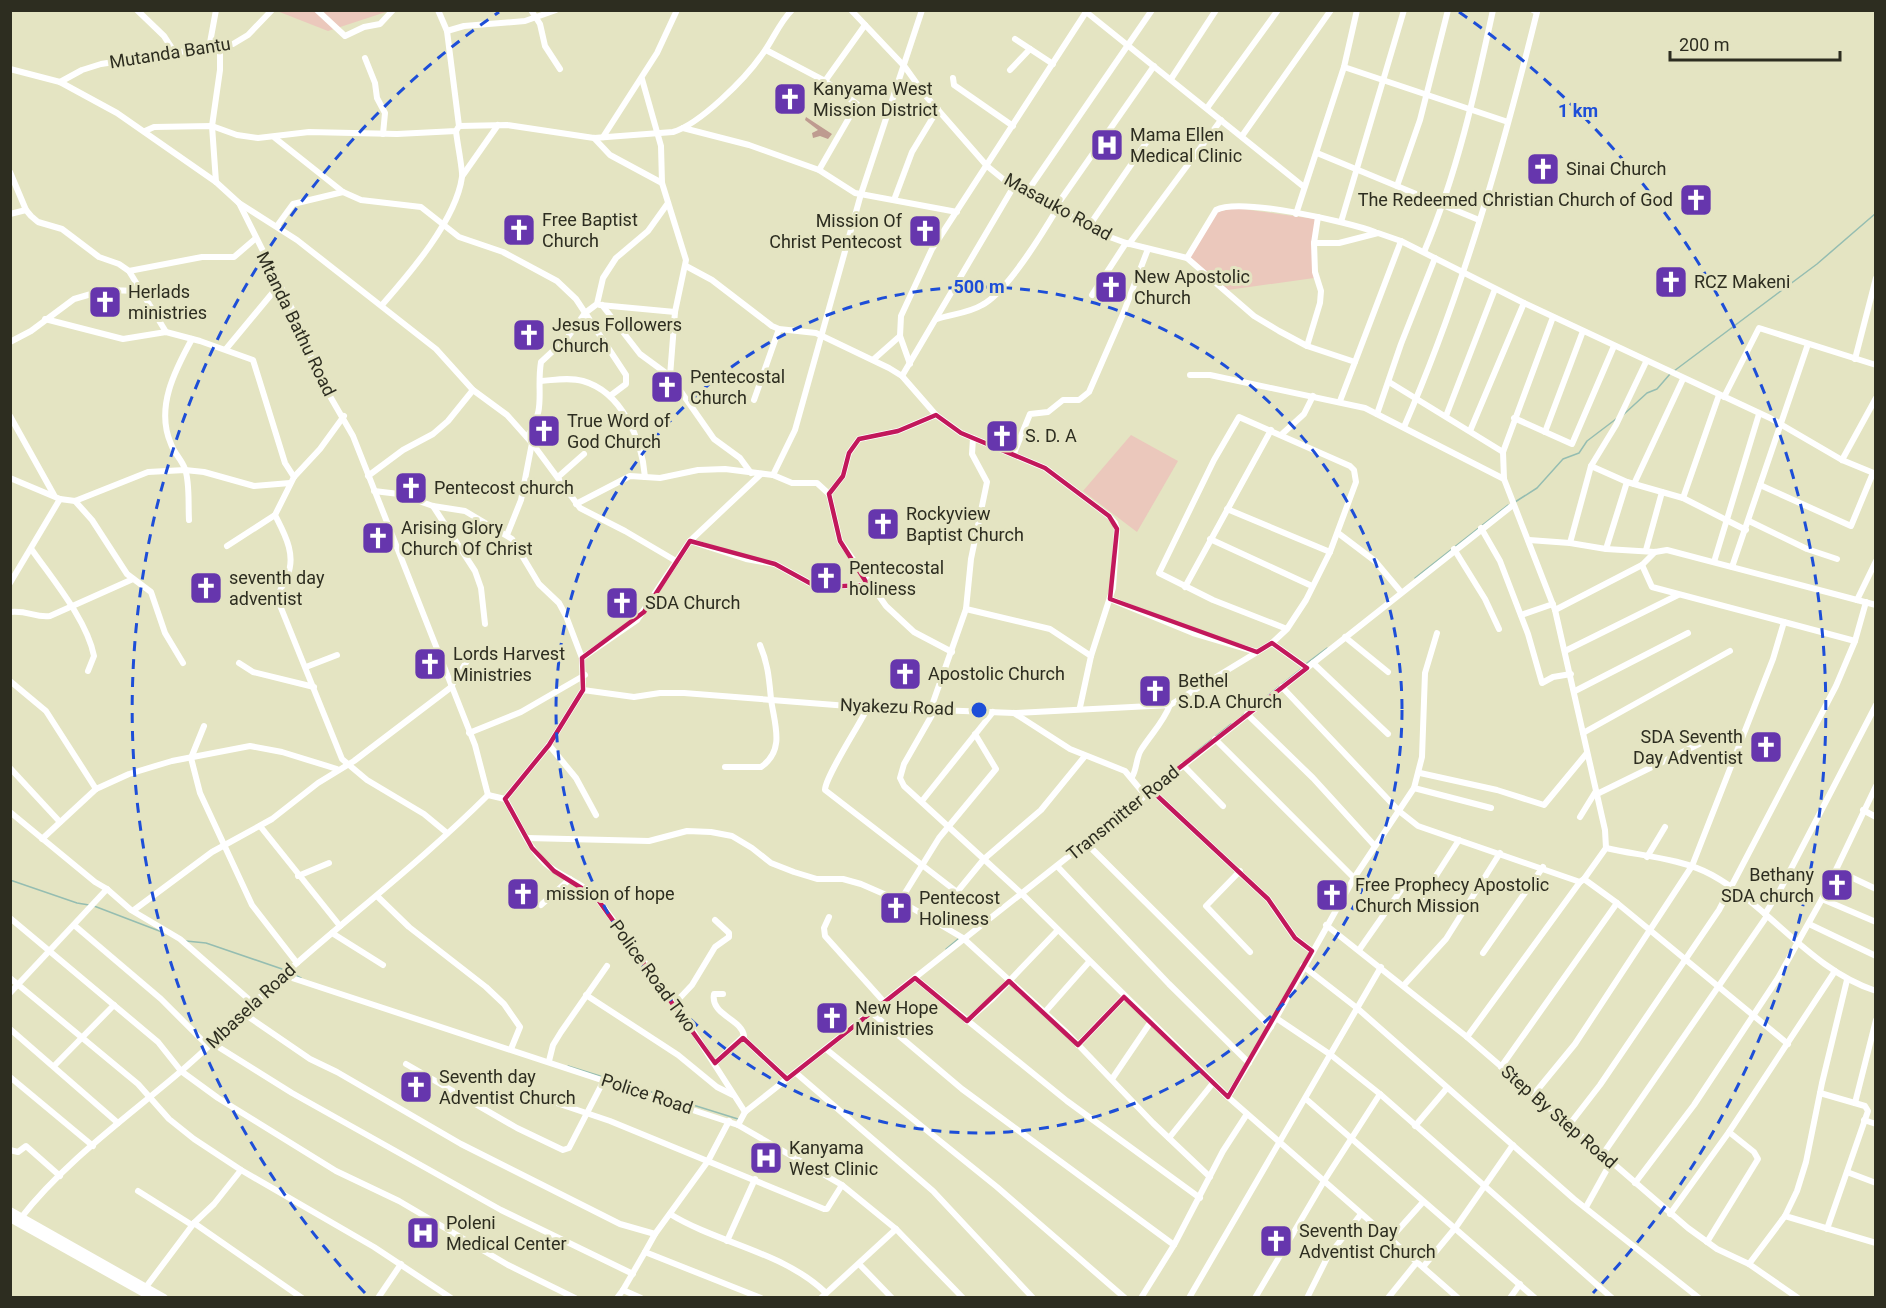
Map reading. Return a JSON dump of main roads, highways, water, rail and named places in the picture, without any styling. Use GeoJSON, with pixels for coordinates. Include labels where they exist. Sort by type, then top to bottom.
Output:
{"type":"FeatureCollection","features":[{"type":"Feature","properties":{"kind":"main road"},"geometry":{"type":"LineString","coordinates":[[10,1211],[16,1219],[153,1298]]}},
{"type":"Feature","properties":{"kind":"main road"},"geometry":{"type":"LineString","coordinates":[[16,1219],[164,1298]]}},
{"type":"Feature","properties":{"kind":"waterway"},"geometry":{"type":"LineString","coordinates":[[1674,371],[1817,264],[1876,213]]}},
{"type":"Feature","properties":{"kind":"waterway"},"geometry":{"type":"LineString","coordinates":[[1623,415],[1647,393],[1657,389],[1670,374]]}},
{"type":"Feature","properties":{"kind":"waterway"},"geometry":{"type":"LineString","coordinates":[[1515,502],[1537,488],[1563,459],[1579,453],[1587,441],[1616,419]]}},
{"type":"Feature","properties":{"kind":"waterway"},"geometry":{"type":"LineString","coordinates":[[1415,578],[1508,505]]}},
{"type":"Feature","properties":{"kind":"waterway"},"geometry":{"type":"LineString","coordinates":[[1307,663],[1327,648]]}},
{"type":"Feature","properties":{"kind":"waterway"},"geometry":{"type":"LineString","coordinates":[[1242,716],[1301,669]]}},
{"type":"Feature","properties":{"kind":"waterway"},"geometry":{"type":"LineString","coordinates":[[1192,755],[1231,724]]}},
{"type":"Feature","properties":{"kind":"waterway"},"geometry":{"type":"LineString","coordinates":[[10,880],[89,905]]}},
{"type":"Feature","properties":{"kind":"waterway"},"geometry":{"type":"LineString","coordinates":[[94,906],[162,932]]}},
{"type":"Feature","properties":{"kind":"waterway"},"geometry":{"type":"LineString","coordinates":[[946,949],[958,939]]}},
{"type":"Feature","properties":{"kind":"waterway"},"geometry":{"type":"LineString","coordinates":[[186,941],[206,943],[285,970]]}},
{"type":"Feature","properties":{"kind":"waterway"},"geometry":{"type":"LineString","coordinates":[[291,973],[301,978]]}},
{"type":"Feature","properties":{"kind":"waterway"},"geometry":{"type":"LineString","coordinates":[[568,1066],[738,1119]]}},
{"type":"Feature","properties":{"kind":"place","name":"Kanyama West Mission District"},"geometry":{"type":"Point","coordinates":[790,99]}},
{"type":"Feature","properties":{"kind":"place","name":"Mama Ellen Medical Clinic"},"geometry":{"type":"Point","coordinates":[1107,145]}},
{"type":"Feature","properties":{"kind":"place","name":"Sinai Church"},"geometry":{"type":"Point","coordinates":[1543,169]}},
{"type":"Feature","properties":{"kind":"place","name":"The Redeemed Christian Church of God"},"geometry":{"type":"Point","coordinates":[1696,200]}},
{"type":"Feature","properties":{"kind":"place","name":"Free Baptist Church"},"geometry":{"type":"Point","coordinates":[519,230]}},
{"type":"Feature","properties":{"kind":"place","name":"Mission Of Christ Pentecost"},"geometry":{"type":"Point","coordinates":[925,231]}},
{"type":"Feature","properties":{"kind":"place","name":"RCZ Makeni"},"geometry":{"type":"Point","coordinates":[1671,282]}},
{"type":"Feature","properties":{"kind":"place","name":"New Apostolic Church"},"geometry":{"type":"Point","coordinates":[1111,287]}},
{"type":"Feature","properties":{"kind":"place","name":"Herlads ministries"},"geometry":{"type":"Point","coordinates":[105,302]}},
{"type":"Feature","properties":{"kind":"place","name":"Jesus Followers Church"},"geometry":{"type":"Point","coordinates":[529,335]}},
{"type":"Feature","properties":{"kind":"place","name":"Pentecostal Church"},"geometry":{"type":"Point","coordinates":[667,387]}},
{"type":"Feature","properties":{"kind":"place","name":"True Word of God Church"},"geometry":{"type":"Point","coordinates":[544,431]}},
{"type":"Feature","properties":{"kind":"place","name":"S. D. A"},"geometry":{"type":"Point","coordinates":[1002,436]}},
{"type":"Feature","properties":{"kind":"place","name":"Pentecost church"},"geometry":{"type":"Point","coordinates":[411,488]}},
{"type":"Feature","properties":{"kind":"place","name":"Rockyview Baptist Church"},"geometry":{"type":"Point","coordinates":[883,524]}},
{"type":"Feature","properties":{"kind":"place","name":"Arising Glory Church Of Christ"},"geometry":{"type":"Point","coordinates":[378,538]}},
{"type":"Feature","properties":{"kind":"place","name":"Pentecostal holiness"},"geometry":{"type":"Point","coordinates":[826,578]}},
{"type":"Feature","properties":{"kind":"place","name":"seventh day adventist"},"geometry":{"type":"Point","coordinates":[206,588]}},
{"type":"Feature","properties":{"kind":"place","name":"SDA Church"},"geometry":{"type":"Point","coordinates":[622,603]}},
{"type":"Feature","properties":{"kind":"place","name":"Lords Harvest Ministries"},"geometry":{"type":"Point","coordinates":[430,664]}},
{"type":"Feature","properties":{"kind":"place","name":"Apostolic Church"},"geometry":{"type":"Point","coordinates":[905,674]}},
{"type":"Feature","properties":{"kind":"place","name":"Bethel S.D.A Church"},"geometry":{"type":"Point","coordinates":[1155,691]}},
{"type":"Feature","properties":{"kind":"place","name":"SDA Seventh Day Adventist"},"geometry":{"type":"Point","coordinates":[1766,747]}},
{"type":"Feature","properties":{"kind":"place","name":"Bethany SDA church"},"geometry":{"type":"Point","coordinates":[1837,885]}},
{"type":"Feature","properties":{"kind":"place","name":"mission of hope"},"geometry":{"type":"Point","coordinates":[523,894]}},
{"type":"Feature","properties":{"kind":"place","name":"Free Prophecy Apostolic Church Mission"},"geometry":{"type":"Point","coordinates":[1332,895]}},
{"type":"Feature","properties":{"kind":"place","name":"Pentecost Holiness"},"geometry":{"type":"Point","coordinates":[896,908]}},
{"type":"Feature","properties":{"kind":"place","name":"New Hope Ministries"},"geometry":{"type":"Point","coordinates":[832,1018]}},
{"type":"Feature","properties":{"kind":"place","name":"Seventh day Adventist Church"},"geometry":{"type":"Point","coordinates":[416,1087]}},
{"type":"Feature","properties":{"kind":"place","name":"Kanyama West Clinic"},"geometry":{"type":"Point","coordinates":[766,1158]}},
{"type":"Feature","properties":{"kind":"place","name":"Poleni Medical Center"},"geometry":{"type":"Point","coordinates":[423,1233]}},
{"type":"Feature","properties":{"kind":"place","name":"Seventh Day Adventist Church"},"geometry":{"type":"Point","coordinates":[1276,1241]}}]}
